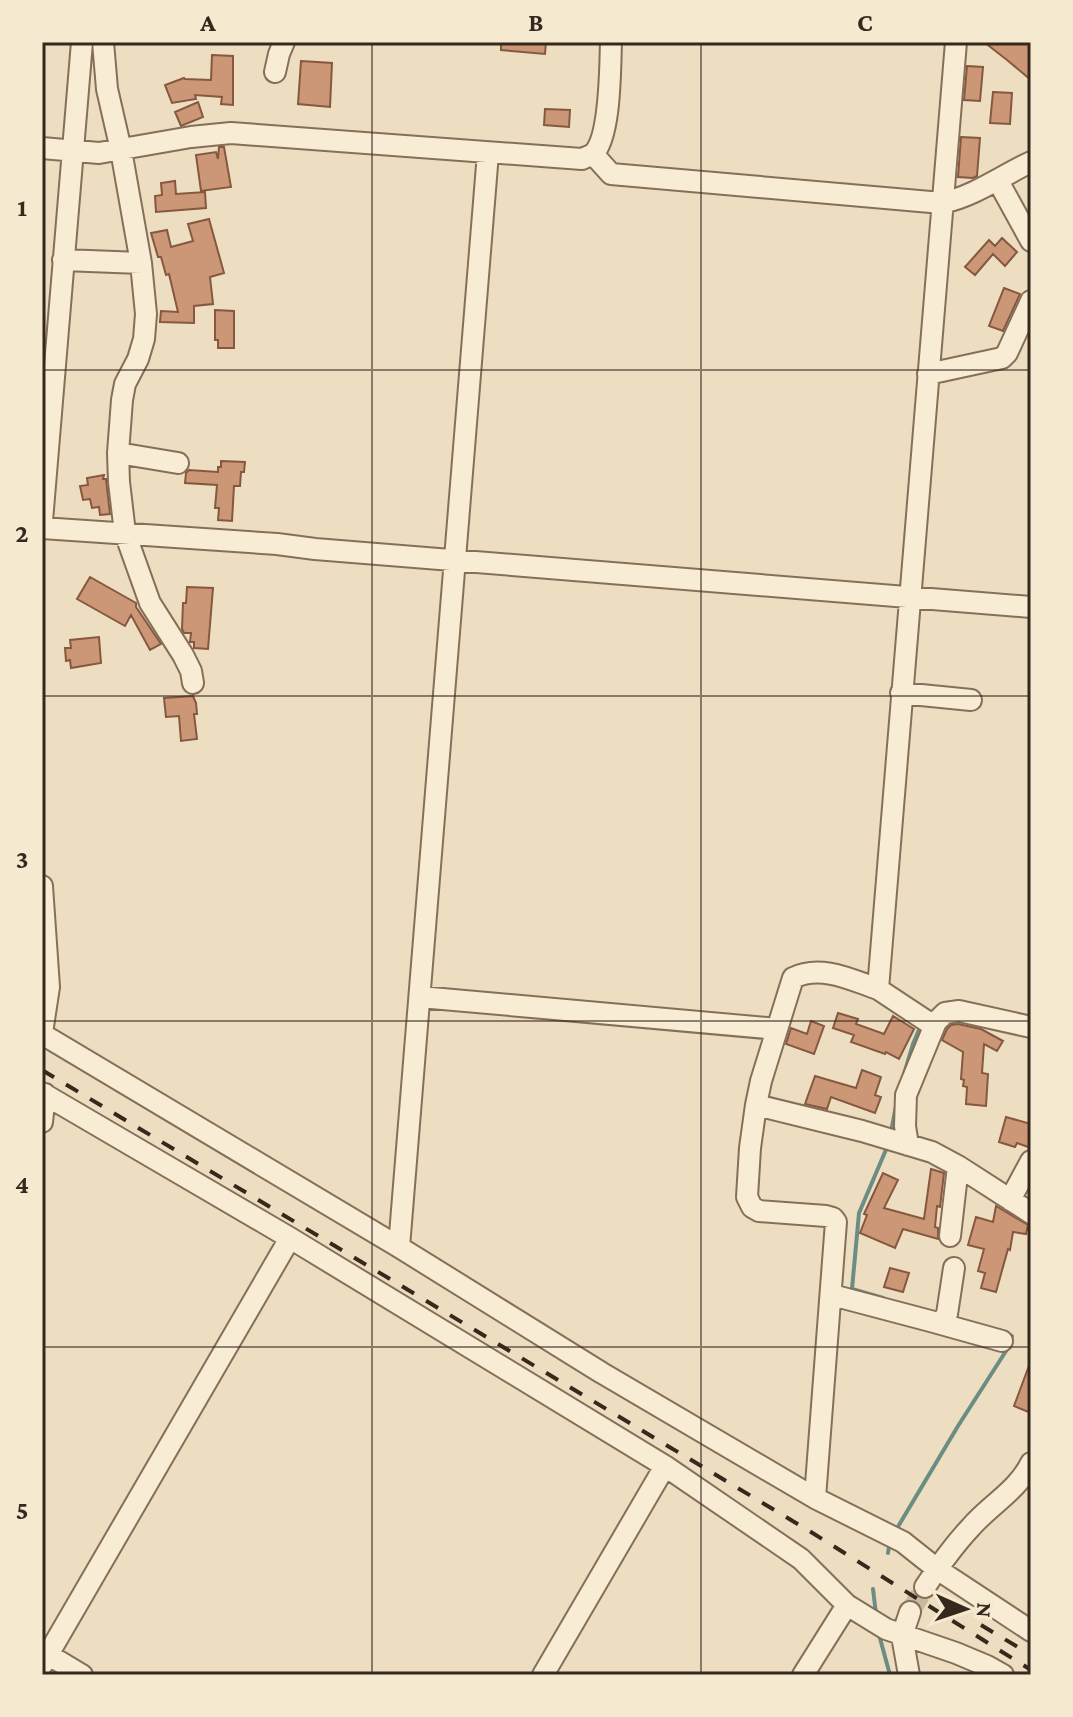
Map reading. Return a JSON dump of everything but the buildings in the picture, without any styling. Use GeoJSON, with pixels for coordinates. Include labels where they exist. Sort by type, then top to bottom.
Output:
{"type":"FeatureCollection","features":[{"type":"Feature","properties":{"kind":"street"},"geometry":{"type":"LineString","coordinates":[[42,521],[82,42]]}},
{"type":"Feature","properties":{"kind":"street"},"geometry":{"type":"LineString","coordinates":[[103,42],[107,89],[141,263],[146,314],[144,339],[125,384],[122,400],[118,453],[125,533],[150,603],[183,655],[193,683]]}},
{"type":"Feature","properties":{"kind":"street"},"geometry":{"type":"LineString","coordinates":[[275,72],[284,42]]}},
{"type":"Feature","properties":{"kind":"street"},"geometry":{"type":"LineString","coordinates":[[42,148],[99,153],[231,133],[582,159],[593,154],[603,134],[611,42]]}},
{"type":"Feature","properties":{"kind":"street"},"geometry":{"type":"LineString","coordinates":[[878,989],[956,42]]}},
{"type":"Feature","properties":{"kind":"street"},"geometry":{"type":"LineString","coordinates":[[399,1247],[488,153]]}},
{"type":"Feature","properties":{"kind":"street"},"geometry":{"type":"LineString","coordinates":[[593,154],[611,174],[942,203],[959,199],[1031,162]]}},
{"type":"Feature","properties":{"kind":"street"},"geometry":{"type":"LineString","coordinates":[[998,181],[1031,241]]}},
{"type":"Feature","properties":{"kind":"street"},"geometry":{"type":"LineString","coordinates":[[63,260],[141,263]]}},
{"type":"Feature","properties":{"kind":"street"},"geometry":{"type":"LineString","coordinates":[[928,374],[1002,358],[1031,301]]}},
{"type":"Feature","properties":{"kind":"street"},"geometry":{"type":"LineString","coordinates":[[118,453],[178,463]]}},
{"type":"Feature","properties":{"kind":"street"},"geometry":{"type":"LineString","coordinates":[[42,528],[1031,607]]}},
{"type":"Feature","properties":{"kind":"street"},"geometry":{"type":"LineString","coordinates":[[901,693],[971,700]]}},
{"type":"Feature","properties":{"kind":"street"},"geometry":{"type":"LineString","coordinates":[[42,886],[49,987],[42,1033],[602,1373],[815,1498],[903,1542],[937,1569],[1031,1631]]}},
{"type":"Feature","properties":{"kind":"street"},"geometry":{"type":"LineString","coordinates":[[815,1498],[837,1229],[833,1218],[759,1211],[752,1207],[747,1197],[750,1148],[761,1081],[793,978],[798,975],[826,973],[878,989],[934,1026]]}},
{"type":"Feature","properties":{"kind":"street"},"geometry":{"type":"LineString","coordinates":[[420,997],[777,1029]]}},
{"type":"Feature","properties":{"kind":"street"},"geometry":{"type":"LineString","coordinates":[[895,1142],[905,1126],[906,1095],[934,1026],[945,1013],[959,1011],[1031,1027]]}},
{"type":"Feature","properties":{"kind":"street"},"geometry":{"type":"LineString","coordinates":[[42,1122],[43,1093],[290,1238],[665,1466],[801,1559],[847,1605],[886,1628],[956,1653],[1003,1675]]}},
{"type":"Feature","properties":{"kind":"street"},"geometry":{"type":"LineString","coordinates":[[756,1105],[932,1152],[1031,1213]]}},
{"type":"Feature","properties":{"kind":"street"},"geometry":{"type":"LineString","coordinates":[[1010,1200],[1031,1161]]}},
{"type":"Feature","properties":{"kind":"street"},"geometry":{"type":"LineString","coordinates":[[950,1236],[958,1166]]}},
{"type":"Feature","properties":{"kind":"street"},"geometry":{"type":"LineString","coordinates":[[82,1675],[44,1657],[290,1238]]}},
{"type":"Feature","properties":{"kind":"street"},"geometry":{"type":"LineString","coordinates":[[934,1322],[943,1320],[947,1314],[954,1268]]}},
{"type":"Feature","properties":{"kind":"street"},"geometry":{"type":"LineString","coordinates":[[832,1295],[1002,1341]]}},
{"type":"Feature","properties":{"kind":"street"},"geometry":{"type":"LineString","coordinates":[[925,1587],[972,1525],[1014,1486],[1031,1463]]}},
{"type":"Feature","properties":{"kind":"street"},"geometry":{"type":"LineString","coordinates":[[543,1675],[665,1466]]}},
{"type":"Feature","properties":{"kind":"street"},"geometry":{"type":"LineString","coordinates":[[803,1675],[847,1605]]}},
{"type":"Feature","properties":{"kind":"street"},"geometry":{"type":"LineString","coordinates":[[886,1628],[910,1612]]}},
{"type":"Feature","properties":{"kind":"street"},"geometry":{"type":"LineString","coordinates":[[886,1628],[909,1675]]}},
{"type":"Feature","properties":{"kind":"waterway"},"geometry":{"type":"LineString","coordinates":[[904,1074],[921,1025]]}},
{"type":"Feature","properties":{"kind":"waterway"},"geometry":{"type":"LineString","coordinates":[[891,1132],[896,1106]]}},
{"type":"Feature","properties":{"kind":"waterway"},"geometry":{"type":"LineString","coordinates":[[883,1298],[852,1289],[859,1213],[888,1145]]}},
{"type":"Feature","properties":{"kind":"waterway"},"geometry":{"type":"LineString","coordinates":[[896,1530],[1006,1351],[1012,1336],[1006,1334]]}},
{"type":"Feature","properties":{"kind":"waterway"},"geometry":{"type":"LineString","coordinates":[[888,1553],[890,1541]]}},
{"type":"Feature","properties":{"kind":"waterway"},"geometry":{"type":"LineString","coordinates":[[873,1589],[876,1614]]}},
{"type":"Feature","properties":{"kind":"waterway"},"geometry":{"type":"LineString","coordinates":[[878,1631],[890,1675]]}},
{"type":"Feature","properties":{"kind":"tunnel"},"geometry":{"type":"LineString","coordinates":[[910,1612],[925,1587]]}},
{"type":"Feature","properties":{"kind":"railway"},"geometry":{"type":"LineString","coordinates":[[42,1070],[811,1532],[1031,1670]]}},
{"type":"Feature","properties":{"kind":"railway"},"geometry":{"type":"LineString","coordinates":[[981,1625],[1031,1655]]}}]}
